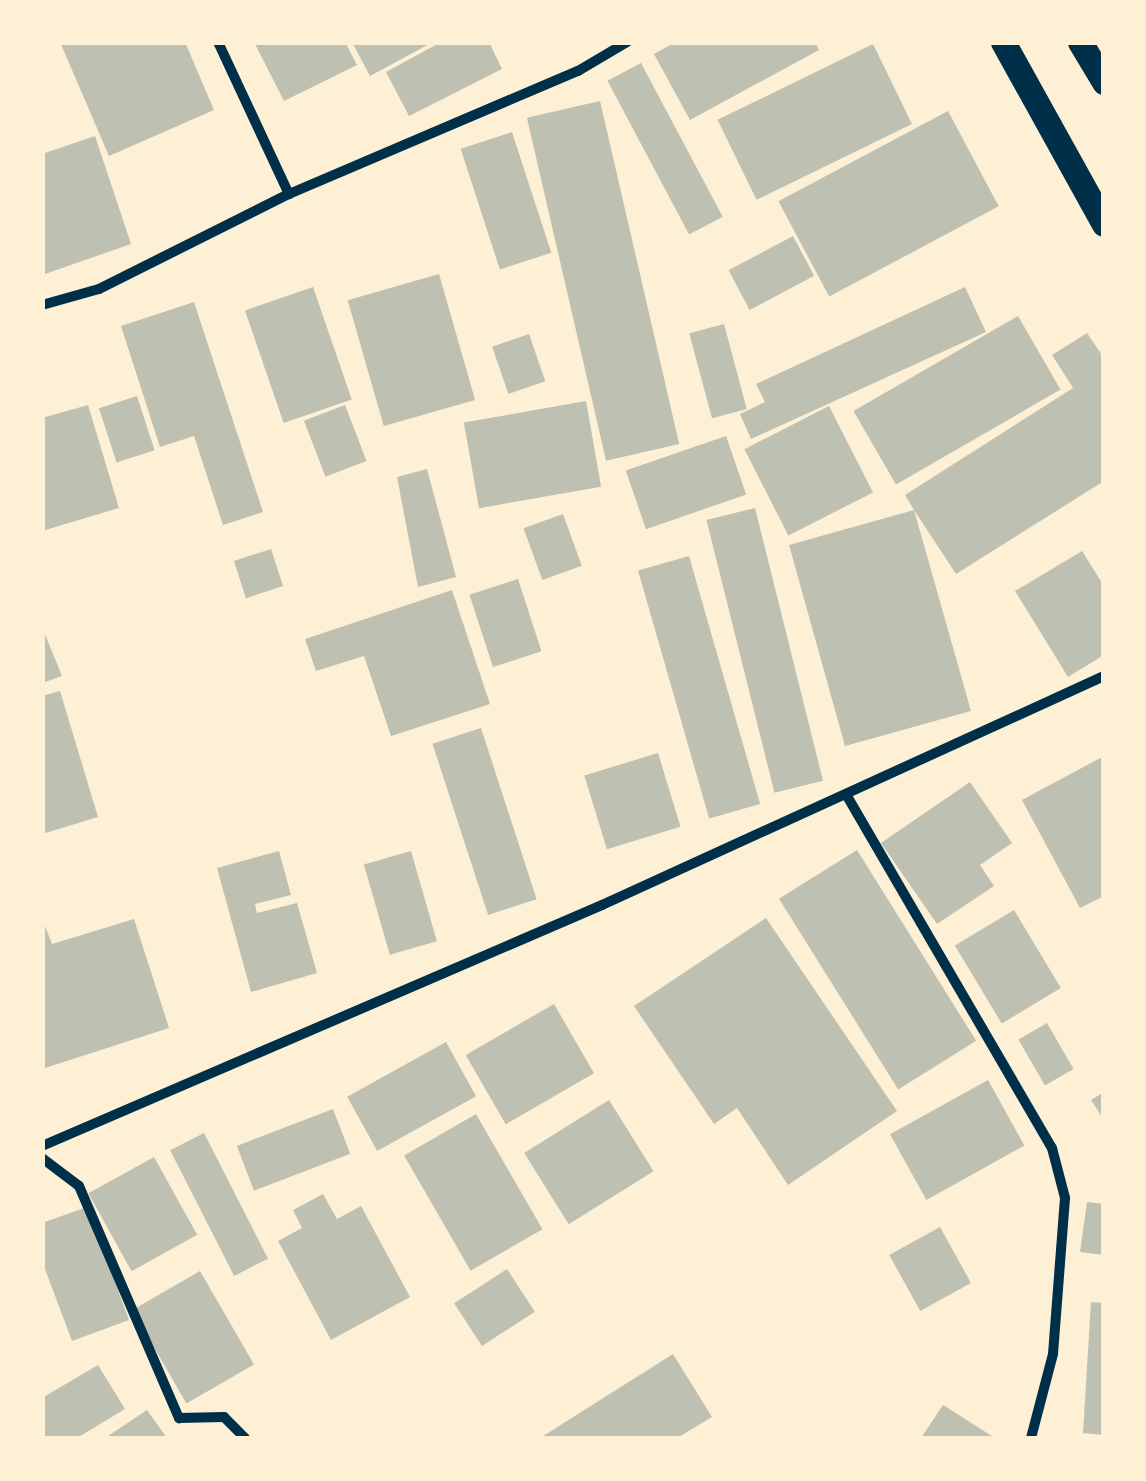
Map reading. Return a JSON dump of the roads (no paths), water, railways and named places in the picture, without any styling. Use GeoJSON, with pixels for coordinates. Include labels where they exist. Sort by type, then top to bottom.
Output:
{"type":"FeatureCollection","features":[{"type":"Feature","properties":{"kind":"main road"},"geometry":{"type":"LineString","coordinates":[[1004,42],[1104,224]]}},
{"type":"Feature","properties":{"kind":"main road"},"geometry":{"type":"LineString","coordinates":[[1080,42],[1104,82]]}},
{"type":"Feature","properties":{"kind":"street"},"geometry":{"type":"LineString","coordinates":[[218,42],[289,194]]}},
{"type":"Feature","properties":{"kind":"street"},"geometry":{"type":"LineString","coordinates":[[42,305],[99,289],[289,194],[578,71],[626,42]]}},
{"type":"Feature","properties":{"kind":"street"},"geometry":{"type":"LineString","coordinates":[[42,1146],[847,796],[1104,676]]}},
{"type":"Feature","properties":{"kind":"street"},"geometry":{"type":"LineString","coordinates":[[847,796],[1052,1148],[1064,1198],[1054,1354],[1031,1438]]}},
{"type":"Feature","properties":{"kind":"street"},"geometry":{"type":"LineString","coordinates":[[42,1158],[79,1186],[180,1418],[224,1416],[245,1438]]}}]}
